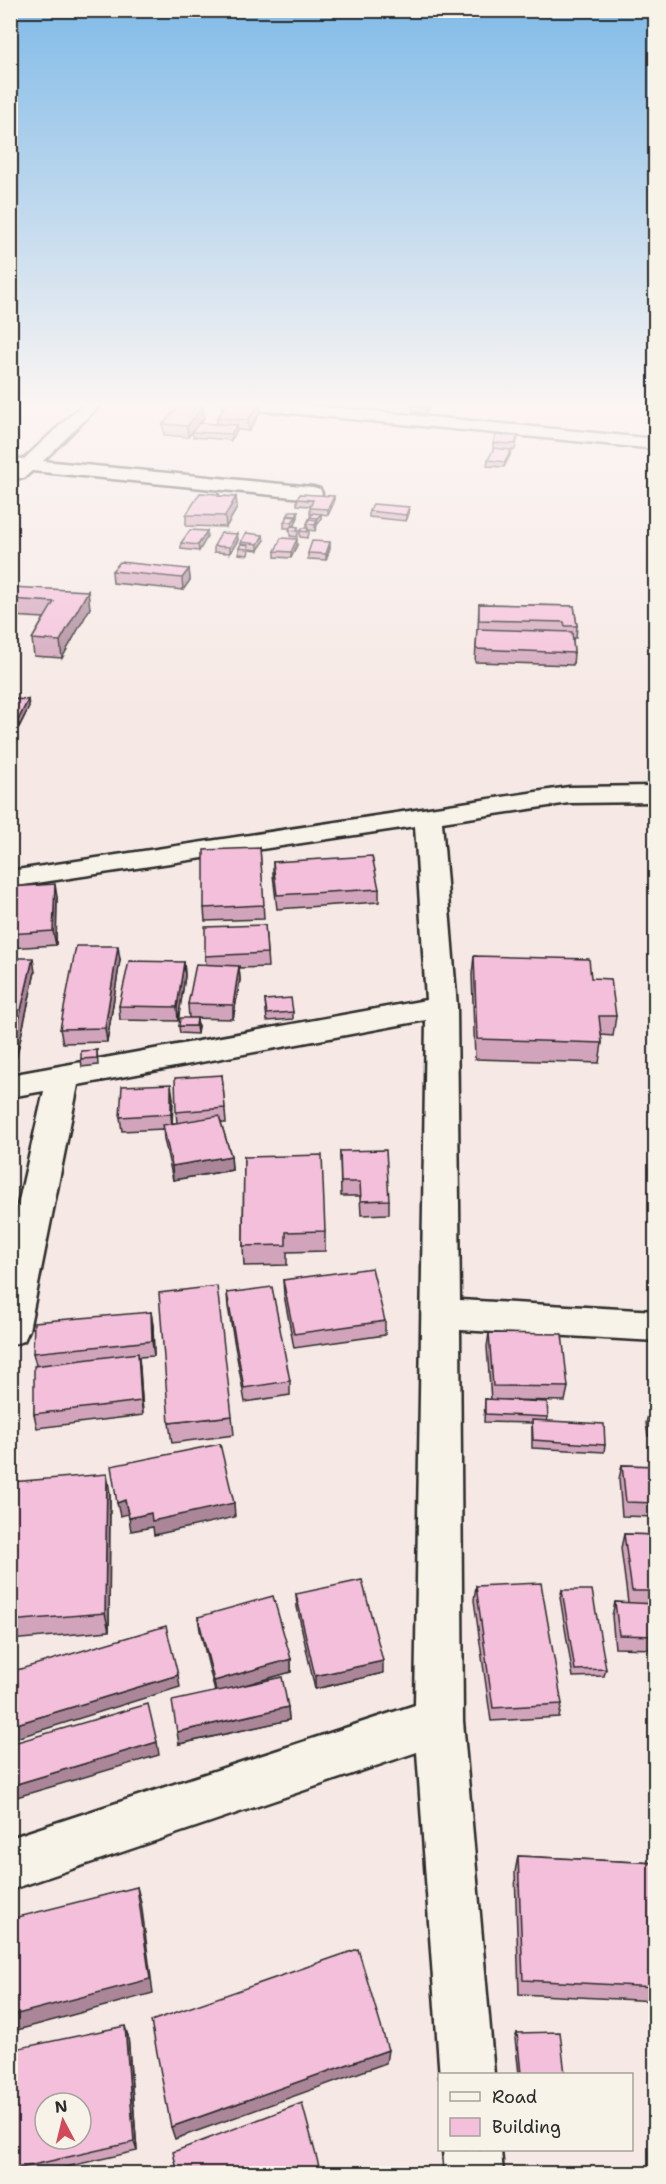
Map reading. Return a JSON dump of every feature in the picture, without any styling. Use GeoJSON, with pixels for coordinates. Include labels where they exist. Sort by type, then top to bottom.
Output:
{"type":"FeatureCollection","features":[{"type":"Feature","properties":{"kind":"street"},"geometry":{"type":"LineString","coordinates":[[10,879],[569,795],[656,794]]}},
{"type":"Feature","properties":{"kind":"street"},"geometry":{"type":"LineString","coordinates":[[428,816],[442,1007],[439,1721],[466,2073]]}},
{"type":"Feature","properties":{"kind":"street"},"geometry":{"type":"LineString","coordinates":[[10,1086],[442,1007]]}},
{"type":"Feature","properties":{"kind":"street"},"geometry":{"type":"LineString","coordinates":[[10,1330],[63,1077]]}},
{"type":"Feature","properties":{"kind":"street"},"geometry":{"type":"LineString","coordinates":[[440,1314],[656,1326]]}},
{"type":"Feature","properties":{"kind":"street"},"geometry":{"type":"LineString","coordinates":[[10,1864],[439,1721]]}},
{"type":"Feature","properties":{"kind":"street"},"geometry":{"type":"LineString","coordinates":[[472,2151],[474,2174]]}},
{"type":"Feature","properties":{"kind":"building"},"geometry":{"type":"Polygon","coordinates":[[[193,504],[232,504],[225,516],[186,515],[193,504]]]}},
{"type":"Feature","properties":{"kind":"building"},"geometry":{"type":"Polygon","coordinates":[[[312,504],[330,504],[328,509],[310,508],[312,504]]]}},
{"type":"Feature","properties":{"kind":"building"},"geometry":{"type":"Polygon","coordinates":[[[373,504],[409,507],[406,515],[369,511],[373,504]]]}},
{"type":"Feature","properties":{"kind":"building"},"geometry":{"type":"Polygon","coordinates":[[[290,511],[298,511],[296,516],[288,515],[290,511]]]}},
{"type":"Feature","properties":{"kind":"building"},"geometry":{"type":"Polygon","coordinates":[[[313,513],[321,514],[317,518],[310,517],[313,513]]]}},
{"type":"Feature","properties":{"kind":"building"},"geometry":{"type":"Polygon","coordinates":[[[288,516],[296,517],[292,522],[284,522],[288,516]]]}},
{"type":"Feature","properties":{"kind":"building"},"geometry":{"type":"Polygon","coordinates":[[[309,519],[317,520],[315,525],[307,524],[309,519]]]}},
{"type":"Feature","properties":{"kind":"building"},"geometry":{"type":"Polygon","coordinates":[[[291,526],[298,527],[297,531],[289,530],[291,526]]]}},
{"type":"Feature","properties":{"kind":"building"},"geometry":{"type":"Polygon","coordinates":[[[302,528],[308,528],[307,532],[300,531],[302,528]]]}},
{"type":"Feature","properties":{"kind":"building"},"geometry":{"type":"Polygon","coordinates":[[[190,530],[207,531],[198,545],[181,543],[190,530]]]}},
{"type":"Feature","properties":{"kind":"building"},"geometry":{"type":"Polygon","coordinates":[[[221,533],[237,534],[230,547],[214,546],[221,533]]]}},
{"type":"Feature","properties":{"kind":"building"},"geometry":{"type":"Polygon","coordinates":[[[246,533],[263,535],[258,544],[241,542],[246,533]]]}},
{"type":"Feature","properties":{"kind":"building"},"geometry":{"type":"Polygon","coordinates":[[[281,538],[297,539],[291,552],[275,551],[281,538]]]}},
{"type":"Feature","properties":{"kind":"building"},"geometry":{"type":"Polygon","coordinates":[[[312,541],[330,542],[326,554],[308,553],[312,541]]]}},
{"type":"Feature","properties":{"kind":"building"},"geometry":{"type":"Polygon","coordinates":[[[241,544],[249,545],[247,549],[239,548],[241,544]]]}},
{"type":"Feature","properties":{"kind":"building"},"geometry":{"type":"Polygon","coordinates":[[[120,562],[189,569],[182,578],[112,571],[120,562]]]}},
{"type":"Feature","properties":{"kind":"building"},"geometry":{"type":"Polygon","coordinates":[[[10,587],[88,591],[60,641],[32,639],[54,602],[10,599],[10,587]]]}},
{"type":"Feature","properties":{"kind":"building"},"geometry":{"type":"Polygon","coordinates":[[[479,604],[574,606],[577,626],[565,626],[564,622],[479,620],[479,604]]]}},
{"type":"Feature","properties":{"kind":"building"},"geometry":{"type":"Polygon","coordinates":[[[477,629],[572,632],[574,653],[476,649],[477,629]]]}},
{"type":"Feature","properties":{"kind":"building"},"geometry":{"type":"Polygon","coordinates":[[[10,699],[28,700],[18,720],[10,721],[10,699]]]}},
{"type":"Feature","properties":{"kind":"building"},"geometry":{"type":"Polygon","coordinates":[[[260,848],[264,905],[204,908],[204,850],[260,848]]]}},
{"type":"Feature","properties":{"kind":"building"},"geometry":{"type":"Polygon","coordinates":[[[372,856],[379,889],[277,895],[273,862],[372,856]]]}},
{"type":"Feature","properties":{"kind":"building"},"geometry":{"type":"Polygon","coordinates":[[[55,884],[53,931],[10,934],[10,887],[55,884]]]}},
{"type":"Feature","properties":{"kind":"building"},"geometry":{"type":"Polygon","coordinates":[[[265,925],[267,953],[205,956],[205,927],[265,925]]]}},
{"type":"Feature","properties":{"kind":"building"},"geometry":{"type":"Polygon","coordinates":[[[76,946],[118,946],[105,1028],[60,1029],[76,946]]]}},
{"type":"Feature","properties":{"kind":"building"},"geometry":{"type":"Polygon","coordinates":[[[474,956],[589,959],[591,978],[611,979],[616,1016],[599,1016],[602,1043],[477,1039],[474,956]]]}},
{"type":"Feature","properties":{"kind":"building"},"geometry":{"type":"Polygon","coordinates":[[[10,958],[33,958],[13,1045],[10,1045],[10,958]]]}},
{"type":"Feature","properties":{"kind":"building"},"geometry":{"type":"Polygon","coordinates":[[[129,961],[184,962],[177,1007],[119,1006],[129,961]]]}},
{"type":"Feature","properties":{"kind":"building"},"geometry":{"type":"Polygon","coordinates":[[[196,964],[239,966],[233,1005],[188,1004],[196,964]]]}},
{"type":"Feature","properties":{"kind":"building"},"geometry":{"type":"Polygon","coordinates":[[[291,998],[293,1012],[267,1014],[265,1000],[291,998]]]}},
{"type":"Feature","properties":{"kind":"building"},"geometry":{"type":"Polygon","coordinates":[[[180,1018],[197,1018],[196,1026],[179,1026],[180,1018]]]}},
{"type":"Feature","properties":{"kind":"building"},"geometry":{"type":"Polygon","coordinates":[[[97,1050],[97,1058],[81,1059],[81,1051],[97,1050]]]}},
{"type":"Feature","properties":{"kind":"building"},"geometry":{"type":"Polygon","coordinates":[[[222,1075],[225,1108],[176,1112],[175,1078],[222,1075]]]}},
{"type":"Feature","properties":{"kind":"building"},"geometry":{"type":"Polygon","coordinates":[[[171,1084],[171,1114],[120,1117],[122,1086],[171,1084]]]}},
{"type":"Feature","properties":{"kind":"building"},"geometry":{"type":"Polygon","coordinates":[[[219,1116],[231,1156],[172,1166],[163,1125],[219,1116]]]}},
{"type":"Feature","properties":{"kind":"building"},"geometry":{"type":"Polygon","coordinates":[[[386,1150],[389,1200],[361,1201],[360,1182],[341,1182],[340,1151],[386,1150]]]}},
{"type":"Feature","properties":{"kind":"building"},"geometry":{"type":"Polygon","coordinates":[[[322,1155],[325,1231],[286,1232],[286,1245],[243,1246],[244,1157],[322,1155]]]}},
{"type":"Feature","properties":{"kind":"building"},"geometry":{"type":"Polygon","coordinates":[[[372,1268],[385,1321],[294,1334],[283,1280],[372,1268]]]}},
{"type":"Feature","properties":{"kind":"building"},"geometry":{"type":"Polygon","coordinates":[[[217,1286],[232,1416],[169,1423],[159,1293],[217,1286]]]}},
{"type":"Feature","properties":{"kind":"building"},"geometry":{"type":"Polygon","coordinates":[[[272,1287],[290,1381],[244,1388],[227,1293],[272,1287]]]}},
{"type":"Feature","properties":{"kind":"building"},"geometry":{"type":"Polygon","coordinates":[[[151,1312],[152,1341],[33,1353],[34,1322],[151,1312]]]}},
{"type":"Feature","properties":{"kind":"building"},"geometry":{"type":"Polygon","coordinates":[[[489,1333],[562,1334],[568,1387],[493,1386],[489,1333]]]}},
{"type":"Feature","properties":{"kind":"building"},"geometry":{"type":"Polygon","coordinates":[[[138,1353],[141,1401],[34,1414],[34,1366],[138,1353]]]}},
{"type":"Feature","properties":{"kind":"building"},"geometry":{"type":"Polygon","coordinates":[[[485,1399],[547,1402],[548,1417],[485,1414],[485,1399]]]}},
{"type":"Feature","properties":{"kind":"building"},"geometry":{"type":"Polygon","coordinates":[[[648,1416],[656,1416],[656,1429],[650,1429],[648,1416]]]}},
{"type":"Feature","properties":{"kind":"building"},"geometry":{"type":"Polygon","coordinates":[[[532,1420],[604,1424],[605,1445],[533,1440],[532,1420]]]}},
{"type":"Feature","properties":{"kind":"building"},"geometry":{"type":"Polygon","coordinates":[[[220,1444],[234,1503],[152,1521],[151,1513],[129,1518],[125,1500],[117,1503],[111,1466],[220,1444]]]}},
{"type":"Feature","properties":{"kind":"building"},"geometry":{"type":"Polygon","coordinates":[[[622,1465],[656,1466],[656,1503],[626,1502],[622,1465]]]}},
{"type":"Feature","properties":{"kind":"building"},"geometry":{"type":"Polygon","coordinates":[[[107,1474],[105,1613],[10,1621],[11,1482],[107,1474]]]}},
{"type":"Feature","properties":{"kind":"building"},"geometry":{"type":"Polygon","coordinates":[[[624,1534],[656,1535],[656,1591],[632,1591],[624,1534]]]}},
{"type":"Feature","properties":{"kind":"building"},"geometry":{"type":"Polygon","coordinates":[[[362,1580],[383,1661],[315,1676],[296,1594],[362,1580]]]}},
{"type":"Feature","properties":{"kind":"building"},"geometry":{"type":"Polygon","coordinates":[[[541,1583],[562,1704],[493,1708],[476,1586],[541,1583]]]}},
{"type":"Feature","properties":{"kind":"building"},"geometry":{"type":"Polygon","coordinates":[[[562,1590],[592,1590],[606,1669],[575,1670],[562,1590]]]}},
{"type":"Feature","properties":{"kind":"building"},"geometry":{"type":"Polygon","coordinates":[[[273,1596],[291,1659],[214,1681],[198,1617],[273,1596]]]}},
{"type":"Feature","properties":{"kind":"building"},"geometry":{"type":"Polygon","coordinates":[[[615,1602],[656,1604],[656,1636],[619,1635],[615,1602]]]}},
{"type":"Feature","properties":{"kind":"building"},"geometry":{"type":"Polygon","coordinates":[[[166,1626],[178,1675],[10,1726],[10,1672],[166,1626]]]}},
{"type":"Feature","properties":{"kind":"building"},"geometry":{"type":"Polygon","coordinates":[[[282,1677],[288,1707],[177,1732],[172,1701],[282,1677]]]}},
{"type":"Feature","properties":{"kind":"building"},"geometry":{"type":"Polygon","coordinates":[[[148,1704],[157,1742],[10,1786],[10,1744],[148,1704]]]}},
{"type":"Feature","properties":{"kind":"building"},"geometry":{"type":"Polygon","coordinates":[[[518,1856],[656,1863],[656,1987],[523,1980],[518,1856]]]}},
{"type":"Feature","properties":{"kind":"building"},"geometry":{"type":"Polygon","coordinates":[[[137,1887],[150,1979],[10,2016],[10,1919],[137,1887]]]}},
{"type":"Feature","properties":{"kind":"building"},"geometry":{"type":"Polygon","coordinates":[[[358,1949],[388,2050],[171,2127],[151,2021],[358,1949]]]}},
{"type":"Feature","properties":{"kind":"building"},"geometry":{"type":"Polygon","coordinates":[[[125,2026],[134,2142],[11,2170],[10,2050],[125,2026]]]}},
{"type":"Feature","properties":{"kind":"building"},"geometry":{"type":"Polygon","coordinates":[[[560,2032],[565,2073],[521,2073],[517,2033],[560,2032]]]}},
{"type":"Feature","properties":{"kind":"building"},"geometry":{"type":"Polygon","coordinates":[[[302,2103],[321,2174],[178,2174],[173,2152],[302,2103]]]}}]}
